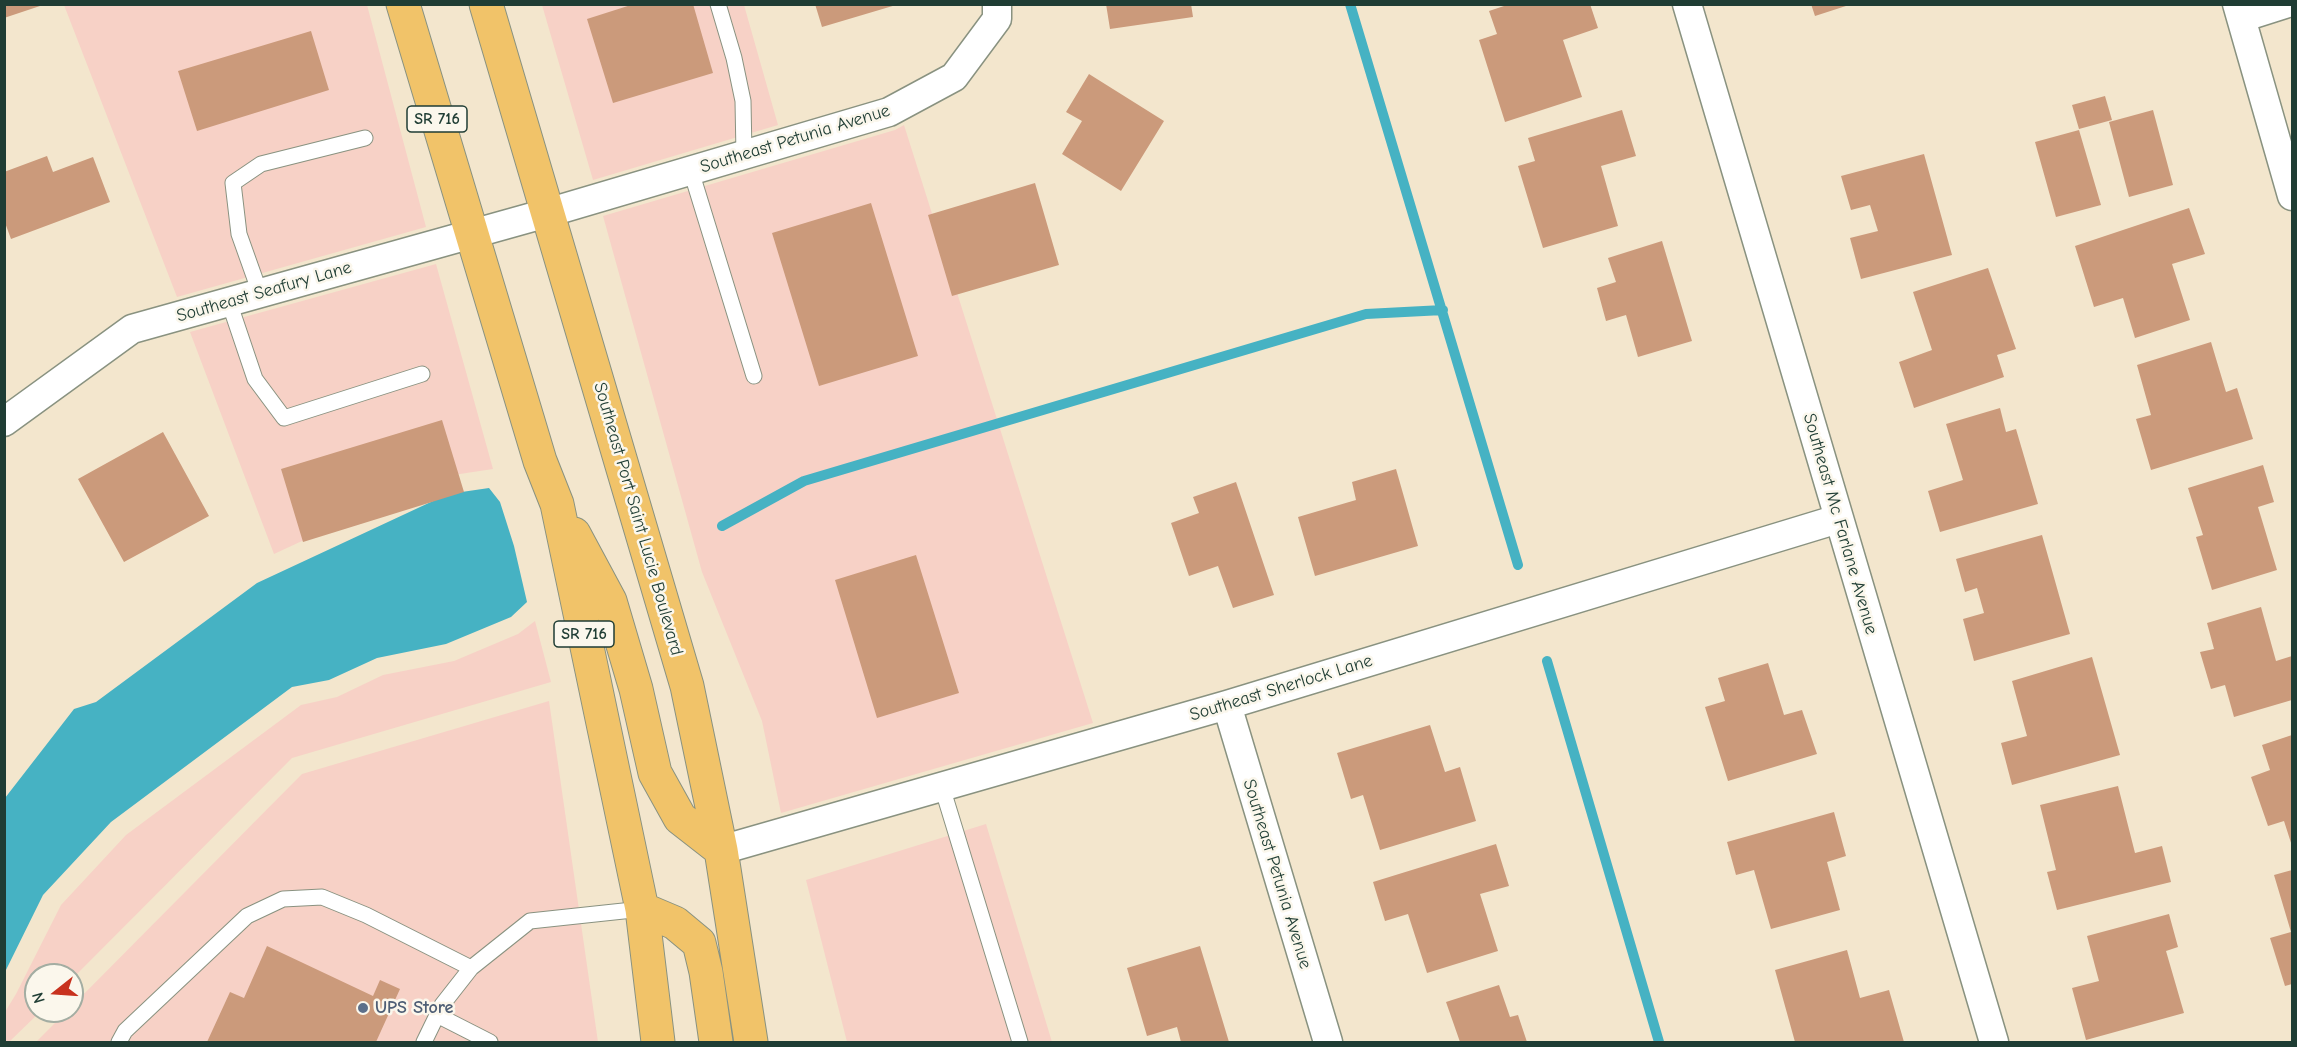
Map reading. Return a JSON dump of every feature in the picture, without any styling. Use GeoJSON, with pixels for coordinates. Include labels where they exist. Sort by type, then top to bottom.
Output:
{"type":"FeatureCollection","features":[{"type":"Feature","properties":{"kind":"main road","name":"SR 716"},"geometry":{"type":"LineString","coordinates":[[403,4],[540,461],[557,504],[642,909],[658,1042]]}},
{"type":"Feature","properties":{"kind":"main road","name":"Southeast Port Saint Lucie Boulevard"},"geometry":{"type":"LineString","coordinates":[[486,4],[687,686],[721,850],[751,1042]]}},
{"type":"Feature","properties":{"kind":"main road"},"geometry":{"type":"LineString","coordinates":[[557,504],[610,601],[636,689],[655,773],[680,818],[721,850]]}},
{"type":"Feature","properties":{"kind":"main road"},"geometry":{"type":"LineString","coordinates":[[642,909],[675,923],[699,943],[706,972],[716,1042]]}},
{"type":"Feature","properties":{"kind":"street","name":"Southeast Petunia Avenue"},"geometry":{"type":"LineString","coordinates":[[548,213],[890,112],[954,77],[997,19],[998,4]]}},
{"type":"Feature","properties":{"kind":"street","name":"Southeast Mc Farlane Avenue"},"geometry":{"type":"LineString","coordinates":[[1687,4],[1994,1042]]}},
{"type":"Feature","properties":{"kind":"street"},"geometry":{"type":"LineString","coordinates":[[2285,4],[2239,11],[2292,196]]}},
{"type":"Feature","properties":{"kind":"street","name":"Southeast Seafury Lane"},"geometry":{"type":"LineString","coordinates":[[4,422],[132,329],[548,213]]}},
{"type":"Feature","properties":{"kind":"street","name":"Southeast Sherlock Lane"},"geometry":{"type":"LineString","coordinates":[[721,850],[1227,705],[1838,519]]}},
{"type":"Feature","properties":{"kind":"street","name":"Southeast Petunia Avenue"},"geometry":{"type":"LineString","coordinates":[[1227,705],[1328,1042]]}},
{"type":"Feature","properties":{"kind":"lane"},"geometry":{"type":"LineString","coordinates":[[718,4],[734,58],[743,101],[744,154]]}},
{"type":"Feature","properties":{"kind":"lane"},"geometry":{"type":"LineString","coordinates":[[260,293],[239,234],[233,183],[261,164],[365,138]]}},
{"type":"Feature","properties":{"kind":"lane"},"geometry":{"type":"LineString","coordinates":[[691,171],[754,376]]}},
{"type":"Feature","properties":{"kind":"lane"},"geometry":{"type":"LineString","coordinates":[[229,302],[255,379],[284,418],[422,374]]}},
{"type":"Feature","properties":{"kind":"lane"},"geometry":{"type":"LineString","coordinates":[[942,787],[1020,1042]]}},
{"type":"Feature","properties":{"kind":"lane"},"geometry":{"type":"LineString","coordinates":[[119,1042],[125,1031],[247,916],[283,899],[322,897],[366,915],[471,968]]}},
{"type":"Feature","properties":{"kind":"lane"},"geometry":{"type":"LineString","coordinates":[[424,1042],[442,1005],[471,968],[530,921],[642,909]]}},
{"type":"Feature","properties":{"kind":"lane"},"geometry":{"type":"LineString","coordinates":[[437,1016],[490,1042]]}},
{"type":"Feature","properties":{"kind":"shaded area"},"geometry":{"type":"Polygon","coordinates":[[[64,5],[367,5],[426,227],[177,297],[64,5]]]}},
{"type":"Feature","properties":{"kind":"shaded area"},"geometry":{"type":"Polygon","coordinates":[[[542,5],[744,5],[778,125],[593,180],[542,5]]]}},
{"type":"Feature","properties":{"kind":"shaded area"},"geometry":{"type":"Polygon","coordinates":[[[904,125],[1093,723],[781,813],[762,721],[702,572],[603,216],[895,130],[904,125]]]}},
{"type":"Feature","properties":{"kind":"shaded area"},"geometry":{"type":"Polygon","coordinates":[[[436,264],[493,469],[440,477],[274,554],[190,332],[436,264]]]}},
{"type":"Feature","properties":{"kind":"shaded area"},"geometry":{"type":"Polygon","coordinates":[[[535,621],[551,682],[292,758],[84,967],[84,963],[32,963],[61,905],[126,835],[301,705],[337,697],[383,675],[454,661],[518,634],[535,621]]]}},
{"type":"Feature","properties":{"kind":"shaded area"},"geometry":{"type":"Polygon","coordinates":[[[549,701],[598,1042],[36,1042],[55,1023],[84,1023],[84,994],[302,774],[549,701]]]}},
{"type":"Feature","properties":{"kind":"shaded area"},"geometry":{"type":"Polygon","coordinates":[[[986,824],[1052,1042],[847,1042],[806,880],[986,824]]]}},
{"type":"Feature","properties":{"kind":"shaded area"},"geometry":{"type":"Polygon","coordinates":[[[24,978],[24,1023],[29,1023],[9,1042],[5,1042],[5,1012],[24,978]]]}},
{"type":"Feature","properties":{"kind":"water"},"geometry":{"type":"Polygon","coordinates":[[[489,488],[500,502],[514,546],[527,602],[511,617],[446,644],[377,658],[329,680],[292,687],[111,822],[43,895],[5,972],[5,798],[74,709],[96,702],[257,583],[448,494],[489,488]]]}},
{"type":"Feature","properties":{"kind":"building"},"geometry":{"type":"Polygon","coordinates":[[[4,4],[43,4],[43,5],[4,18],[4,4]]]}},
{"type":"Feature","properties":{"kind":"building"},"geometry":{"type":"Polygon","coordinates":[[[634,4],[693,4],[713,73],[613,103],[587,19],[634,4]]]}},
{"type":"Feature","properties":{"kind":"building"},"geometry":{"type":"Polygon","coordinates":[[[815,4],[896,4],[896,5],[822,27],[815,4]]]}},
{"type":"Feature","properties":{"kind":"building"},"geometry":{"type":"Polygon","coordinates":[[[1106,4],[1191,4],[1193,17],[1110,29],[1106,4]]]}},
{"type":"Feature","properties":{"kind":"building"},"geometry":{"type":"Polygon","coordinates":[[[1510,4],[1590,4],[1598,28],[1563,40],[1582,97],[1505,122],[1479,40],[1497,34],[1489,11],[1510,4]]]}},
{"type":"Feature","properties":{"kind":"building"},"geometry":{"type":"Polygon","coordinates":[[[1811,4],[1849,4],[1849,5],[1815,16],[1811,4]]]}},
{"type":"Feature","properties":{"kind":"building"},"geometry":{"type":"Polygon","coordinates":[[[311,31],[329,90],[197,131],[178,71],[311,31]]]}},
{"type":"Feature","properties":{"kind":"building"},"geometry":{"type":"Polygon","coordinates":[[[1089,74],[1164,121],[1121,191],[1062,154],[1082,121],[1066,112],[1089,74]]]}},
{"type":"Feature","properties":{"kind":"building"},"geometry":{"type":"Polygon","coordinates":[[[2105,96],[2112,120],[2079,129],[2072,105],[2105,96]]]}},
{"type":"Feature","properties":{"kind":"building"},"geometry":{"type":"Polygon","coordinates":[[[1622,110],[1636,156],[1601,166],[1618,226],[1543,248],[1518,166],[1535,161],[1528,138],[1622,110]]]}},
{"type":"Feature","properties":{"kind":"building"},"geometry":{"type":"Polygon","coordinates":[[[2153,110],[2173,185],[2129,197],[2109,122],[2153,110]]]}},
{"type":"Feature","properties":{"kind":"building"},"geometry":{"type":"Polygon","coordinates":[[[2079,130],[2101,205],[2056,217],[2035,142],[2079,130]]]}},
{"type":"Feature","properties":{"kind":"building"},"geometry":{"type":"Polygon","coordinates":[[[1924,154],[1952,255],[1861,279],[1850,238],[1878,231],[1870,205],[1851,210],[1841,176],[1924,154]]]}},
{"type":"Feature","properties":{"kind":"building"},"geometry":{"type":"Polygon","coordinates":[[[47,156],[53,172],[93,157],[110,202],[11,239],[4,220],[4,172],[47,156]]]}},
{"type":"Feature","properties":{"kind":"building"},"geometry":{"type":"Polygon","coordinates":[[[1035,183],[1059,265],[952,296],[928,215],[1035,183]]]}},
{"type":"Feature","properties":{"kind":"building"},"geometry":{"type":"Polygon","coordinates":[[[871,203],[918,356],[819,386],[772,233],[871,203]]]}},
{"type":"Feature","properties":{"kind":"building"},"geometry":{"type":"Polygon","coordinates":[[[2189,208],[2205,254],[2172,264],[2190,320],[2135,338],[2123,298],[2094,307],[2075,246],[2189,208]]]}},
{"type":"Feature","properties":{"kind":"building"},"geometry":{"type":"Polygon","coordinates":[[[1662,241],[1692,341],[1638,357],[1626,315],[1606,321],[1597,288],[1616,282],[1608,258],[1662,241]]]}},
{"type":"Feature","properties":{"kind":"building"},"geometry":{"type":"Polygon","coordinates":[[[1988,268],[2016,349],[1997,355],[2004,377],[1914,408],[1899,362],[1932,350],[1913,292],[1988,268]]]}},
{"type":"Feature","properties":{"kind":"building"},"geometry":{"type":"Polygon","coordinates":[[[2211,342],[2226,392],[2237,388],[2253,439],[2151,470],[2136,419],[2151,415],[2137,365],[2211,342]]]}},
{"type":"Feature","properties":{"kind":"building"},"geometry":{"type":"Polygon","coordinates":[[[2000,408],[2006,432],[2016,429],[2038,504],[1940,532],[1928,491],[1963,480],[1946,424],[2000,408]]]}},
{"type":"Feature","properties":{"kind":"building"},"geometry":{"type":"Polygon","coordinates":[[[442,420],[464,492],[303,542],[281,469],[442,420]]]}},
{"type":"Feature","properties":{"kind":"building"},"geometry":{"type":"Polygon","coordinates":[[[163,432],[209,516],[124,562],[78,479],[163,432]]]}},
{"type":"Feature","properties":{"kind":"building"},"geometry":{"type":"Polygon","coordinates":[[[2263,465],[2274,502],[2258,507],[2277,570],[2212,590],[2196,537],[2203,535],[2188,488],[2263,465]]]}},
{"type":"Feature","properties":{"kind":"building"},"geometry":{"type":"Polygon","coordinates":[[[1396,469],[1418,546],[1315,576],[1298,517],[1356,500],[1352,482],[1396,469]]]}},
{"type":"Feature","properties":{"kind":"building"},"geometry":{"type":"Polygon","coordinates":[[[1236,482],[1274,595],[1233,608],[1218,566],[1189,576],[1171,523],[1199,513],[1193,497],[1236,482]]]}},
{"type":"Feature","properties":{"kind":"building"},"geometry":{"type":"Polygon","coordinates":[[[2042,535],[2070,634],[1974,661],[1963,619],[1984,613],[1977,588],[1965,592],[1956,559],[2042,535]]]}},
{"type":"Feature","properties":{"kind":"building"},"geometry":{"type":"Polygon","coordinates":[[[916,555],[959,693],[877,718],[835,580],[916,555]]]}},
{"type":"Feature","properties":{"kind":"building"},"geometry":{"type":"Polygon","coordinates":[[[2261,607],[2276,661],[2292,656],[2292,700],[2234,717],[2225,685],[2211,689],[2200,652],[2214,649],[2207,623],[2261,607]]]}},
{"type":"Feature","properties":{"kind":"building"},"geometry":{"type":"Polygon","coordinates":[[[2092,657],[2120,755],[2012,785],[2001,743],[2027,736],[2012,681],[2092,657]]]}},
{"type":"Feature","properties":{"kind":"building"},"geometry":{"type":"Polygon","coordinates":[[[1768,663],[1784,715],[1802,710],[1817,754],[1728,781],[1705,707],[1725,701],[1718,678],[1768,663]]]}},
{"type":"Feature","properties":{"kind":"building"},"geometry":{"type":"Polygon","coordinates":[[[1430,725],[1445,772],[1460,767],[1476,821],[1380,850],[1363,795],[1351,799],[1337,753],[1430,725]]]}},
{"type":"Feature","properties":{"kind":"building"},"geometry":{"type":"Polygon","coordinates":[[[2292,735],[2292,846],[2284,821],[2268,826],[2251,777],[2270,770],[2262,745],[2292,735]]]}},
{"type":"Feature","properties":{"kind":"building"},"geometry":{"type":"Polygon","coordinates":[[[2118,786],[2135,853],[2162,846],[2171,882],[2057,910],[2047,872],[2056,870],[2040,805],[2118,786]]]}},
{"type":"Feature","properties":{"kind":"building"},"geometry":{"type":"Polygon","coordinates":[[[1834,812],[1846,856],[1827,862],[1840,910],[1771,929],[1754,870],[1736,875],[1727,842],[1834,812]]]}},
{"type":"Feature","properties":{"kind":"building"},"geometry":{"type":"Polygon","coordinates":[[[1496,844],[1509,886],[1480,894],[1498,951],[1427,973],[1408,914],[1385,921],[1373,882],[1496,844]]]}},
{"type":"Feature","properties":{"kind":"building"},"geometry":{"type":"Polygon","coordinates":[[[2292,870],[2292,984],[2285,986],[2270,938],[2291,932],[2274,875],[2292,870]]]}},
{"type":"Feature","properties":{"kind":"building"},"geometry":{"type":"Polygon","coordinates":[[[2169,914],[2178,947],[2166,951],[2184,1013],[2086,1040],[2072,988],[2099,981],[2087,936],[2169,914]]]}},
{"type":"Feature","properties":{"kind":"building"},"geometry":{"type":"Polygon","coordinates":[[[267,946],[373,996],[380,980],[400,989],[376,1042],[207,1042],[230,992],[244,998],[267,946]]]}},
{"type":"Feature","properties":{"kind":"building"},"geometry":{"type":"Polygon","coordinates":[[[1200,946],[1229,1042],[1181,1042],[1177,1027],[1147,1036],[1127,968],[1200,946]]]}},
{"type":"Feature","properties":{"kind":"building"},"geometry":{"type":"Polygon","coordinates":[[[1847,950],[1860,998],[1889,990],[1904,1042],[1795,1042],[1775,970],[1847,950]]]}},
{"type":"Feature","properties":{"kind":"building"},"geometry":{"type":"Polygon","coordinates":[[[1499,985],[1510,1017],[1518,1015],[1527,1042],[1460,1042],[1446,1002],[1499,985]]]}},
{"type":"Feature","properties":{"kind":"waterway"},"geometry":{"type":"LineString","coordinates":[[1350,4],[1518,565]]}},
{"type":"Feature","properties":{"kind":"waterway"},"geometry":{"type":"LineString","coordinates":[[722,526],[804,481],[1366,314],[1443,310]]}},
{"type":"Feature","properties":{"kind":"waterway"},"geometry":{"type":"LineString","coordinates":[[1547,661],[1659,1042]]}},
{"type":"Feature","properties":{"kind":"place","name":"UPS Store"},"geometry":{"type":"Point","coordinates":[363,1008]}}]}
